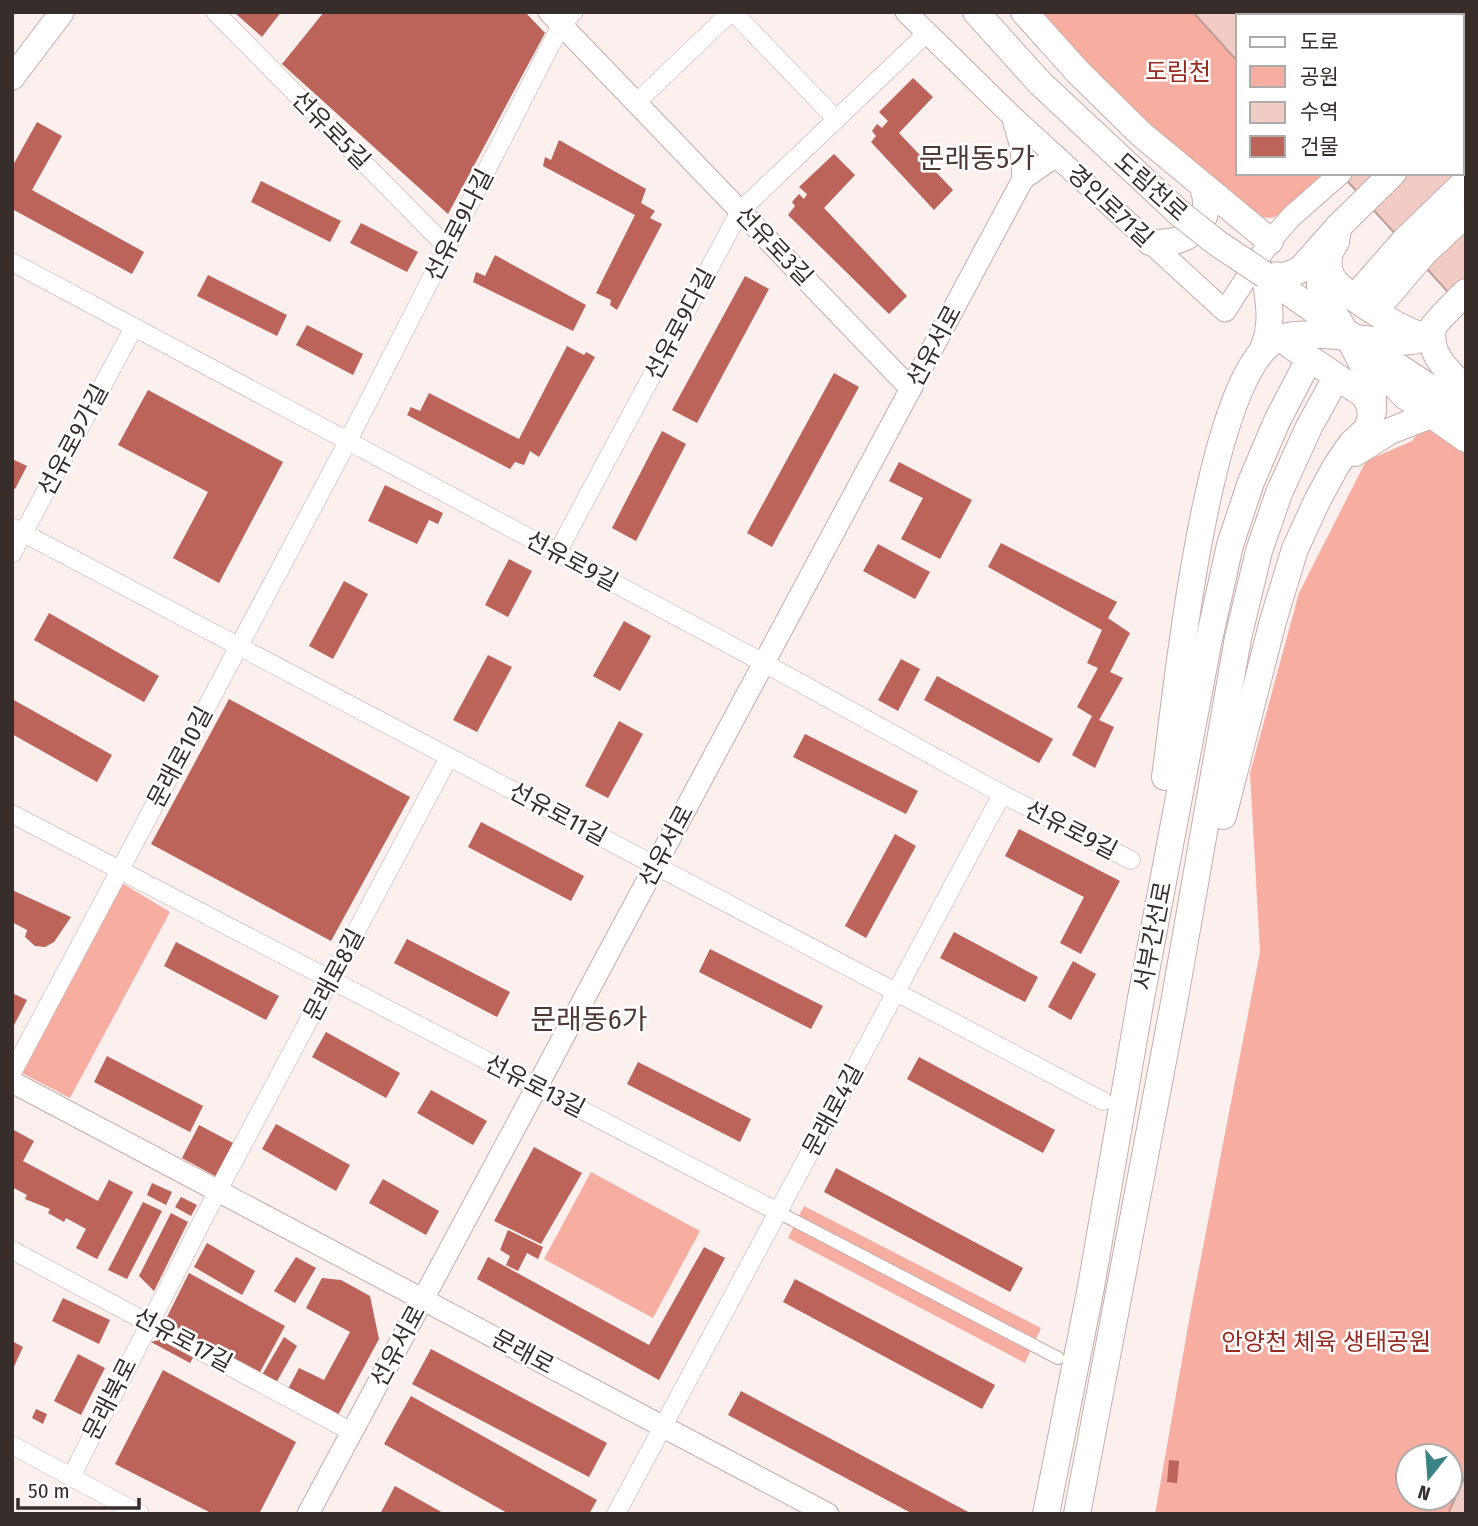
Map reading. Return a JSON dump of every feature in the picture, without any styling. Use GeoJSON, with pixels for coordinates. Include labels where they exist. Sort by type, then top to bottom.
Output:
{"type":"FeatureCollection","features":[{"type":"Feature","properties":{"kind":"main road"},"geometry":{"type":"LineString","coordinates":[[12,78],[62,12]]}},
{"type":"Feature","properties":{"kind":"main road","name":"도림천로"},"geometry":{"type":"LineString","coordinates":[[976,12],[1040,83],[1178,212],[1348,336],[1453,399],[1466,439]]}},
{"type":"Feature","properties":{"kind":"main road"},"geometry":{"type":"LineString","coordinates":[[1024,12],[1114,107],[1203,187],[1270,241]]}},
{"type":"Feature","properties":{"kind":"main road"},"geometry":{"type":"LineString","coordinates":[[1141,998],[1160,819],[1196,550],[1207,494],[1233,408],[1267,347],[1271,324],[1265,275],[1285,276],[1300,270],[1338,227],[1392,175]]}},
{"type":"Feature","properties":{"kind":"main road"},"geometry":{"type":"LineString","coordinates":[[1466,181],[1405,240],[1373,294],[1466,214]]}},
{"type":"Feature","properties":{"kind":"main road"},"geometry":{"type":"LineString","coordinates":[[1150,242],[1179,242],[1193,232],[1207,208],[1203,187]]}},
{"type":"Feature","properties":{"kind":"main road"},"geometry":{"type":"LineString","coordinates":[[1174,1003],[1285,578],[1308,521],[1336,466],[1351,444],[1367,429],[1371,419],[1374,403],[1371,383],[1348,336],[1323,296],[1320,285],[1320,268],[1336,242],[1338,227]]}},
{"type":"Feature","properties":{"kind":"main road"},"geometry":{"type":"LineString","coordinates":[[1329,253],[1328,266],[1337,285],[1406,331],[1430,331]]}},
{"type":"Feature","properties":{"kind":"main road"},"geometry":{"type":"LineString","coordinates":[[1267,347],[1296,335],[1348,336],[1402,342],[1430,331],[1466,292]]}},
{"type":"Feature","properties":{"kind":"main road"},"geometry":{"type":"LineString","coordinates":[[1336,466],[1390,431],[1453,399],[1431,342],[1430,331]]}},
{"type":"Feature","properties":{"kind":"main road"},"geometry":{"type":"LineString","coordinates":[[1267,347],[1292,347],[1359,390],[1370,404],[1371,419]]}},
{"type":"Feature","properties":{"kind":"main road","name":"서부간선로"},"geometry":{"type":"LineString","coordinates":[[1046,1514],[1091,1287],[1141,998],[1208,644],[1230,545],[1251,482],[1277,421],[1304,371]]}},
{"type":"Feature","properties":{"kind":"main road","name":"서부간선로"},"geometry":{"type":"LineString","coordinates":[[1077,1514],[1174,1003],[1238,638],[1259,551],[1279,492],[1331,387]]}},
{"type":"Feature","properties":{"kind":"street","name":"선유로5길"},"geometry":{"type":"LineString","coordinates":[[215,12],[447,247]]}},
{"type":"Feature","properties":{"kind":"street"},"geometry":{"type":"LineString","coordinates":[[636,103],[732,12],[836,119]]}},
{"type":"Feature","properties":{"kind":"street","name":"경인로71길"},"geometry":{"type":"LineString","coordinates":[[906,12],[1013,116],[1225,311],[1270,241]]}},
{"type":"Feature","properties":{"kind":"street","name":"선유로9나길"},"geometry":{"type":"LineString","coordinates":[[348,441],[562,16]]}},
{"type":"Feature","properties":{"kind":"street","name":"선유로3길"},"geometry":{"type":"LineString","coordinates":[[562,16],[636,103],[911,389]]}},
{"type":"Feature","properties":{"kind":"street","name":"선유로9다길"},"geometry":{"type":"LineString","coordinates":[[557,553],[740,211],[926,33]]}},
{"type":"Feature","properties":{"kind":"street"},"geometry":{"type":"LineString","coordinates":[[1013,116],[1021,147],[1023,178]]}},
{"type":"Feature","properties":{"kind":"street","name":"선유서로"},"geometry":{"type":"LineString","coordinates":[[309,1514],[1023,178],[1056,156]]}},
{"type":"Feature","properties":{"kind":"street"},"geometry":{"type":"LineString","coordinates":[[1270,241],[1311,198],[1339,175]]}},
{"type":"Feature","properties":{"kind":"street","name":"선유로9길"},"geometry":{"type":"LineString","coordinates":[[12,262],[764,663],[1002,794],[1130,860]]}},
{"type":"Feature","properties":{"kind":"street","name":"선유로9가길"},"geometry":{"type":"LineString","coordinates":[[12,554],[18,530],[134,327]]}},
{"type":"Feature","properties":{"kind":"street","name":"문래로10길"},"geometry":{"type":"LineString","coordinates":[[12,1073],[348,441]]}},
{"type":"Feature","properties":{"kind":"street","name":"선유로11길"},"geometry":{"type":"LineString","coordinates":[[18,530],[1103,1101]]}},
{"type":"Feature","properties":{"kind":"street","name":"문래로8길"},"geometry":{"type":"LineString","coordinates":[[218,1191],[449,757]]}},
{"type":"Feature","properties":{"kind":"street","name":"문래로4길"},"geometry":{"type":"LineString","coordinates":[[616,1514],[1002,794]]}},
{"type":"Feature","properties":{"kind":"street","name":"선유로13길"},"geometry":{"type":"LineString","coordinates":[[12,814],[1058,1357]]}},
{"type":"Feature","properties":{"kind":"street","name":"문래로"},"geometry":{"type":"LineString","coordinates":[[12,1082],[828,1514]]}},
{"type":"Feature","properties":{"kind":"street"},"geometry":{"type":"LineString","coordinates":[[150,1322],[218,1191]]}},
{"type":"Feature","properties":{"kind":"street","name":"선유로17길"},"geometry":{"type":"LineString","coordinates":[[12,1250],[352,1432]]}},
{"type":"Feature","properties":{"kind":"street","name":"문래북로"},"geometry":{"type":"LineString","coordinates":[[71,1477],[150,1322]]}},
{"type":"Feature","properties":{"kind":"street"},"geometry":{"type":"LineString","coordinates":[[12,1445],[140,1514]]}},
{"type":"Feature","properties":{"kind":"green space","name":"도림천"},"geometry":{"type":"Polygon","coordinates":[[[1034,12],[1412,14],[1236,14],[1236,175],[1322,175],[1277,216],[1270,218],[1250,216],[1081,64],[1034,12]]]}},
{"type":"Feature","properties":{"kind":"green space","name":"안양천 체육 생태공원"},"geometry":{"type":"Polygon","coordinates":[[[1466,369],[1466,1514],[1155,1514],[1190,1315],[1260,952],[1250,773],[1299,593],[1366,461],[1412,441],[1466,369]]]}},
{"type":"Feature","properties":{"kind":"green space"},"geometry":{"type":"Polygon","coordinates":[[[122,883],[170,912],[70,1098],[20,1072],[122,883]]]}},
{"type":"Feature","properties":{"kind":"green space"},"geometry":{"type":"Polygon","coordinates":[[[591,1172],[700,1231],[653,1318],[544,1259],[591,1172]]]}},
{"type":"Feature","properties":{"kind":"green space"},"geometry":{"type":"Polygon","coordinates":[[[804,1206],[1041,1328],[1025,1363],[788,1238],[804,1206]]]}},
{"type":"Feature","properties":{"kind":"water","name":"도림천"},"geometry":{"type":"Polygon","coordinates":[[[1193,12],[1295,12],[1296,14],[1236,14],[1236,60],[1193,12]]]}},
{"type":"Feature","properties":{"kind":"water"},"geometry":{"type":"Polygon","coordinates":[[[1342,175],[1454,175],[1466,187],[1466,312],[1342,175]]]}},
{"type":"Feature","properties":{"kind":"water"},"geometry":{"type":"Polygon","coordinates":[[[1466,1474],[1466,1514],[1448,1514],[1464,1512],[1466,1474]]]}},
{"type":"Feature","properties":{"kind":"building"},"geometry":{"type":"Polygon","coordinates":[[[234,12],[281,12],[262,37],[234,12]]]}},
{"type":"Feature","properties":{"kind":"building"},"geometry":{"type":"Polygon","coordinates":[[[324,12],[525,12],[545,33],[448,214],[282,64],[324,12]]]}},
{"type":"Feature","properties":{"kind":"building"},"geometry":{"type":"Polygon","coordinates":[[[913,78],[933,97],[899,133],[953,190],[934,210],[871,142],[876,136],[872,131],[877,124],[882,128],[888,121],[879,112],[913,78]]]}},
{"type":"Feature","properties":{"kind":"building"},"geometry":{"type":"Polygon","coordinates":[[[37,122],[62,136],[32,190],[144,252],[132,274],[12,209],[12,167],[37,122]]]}},
{"type":"Feature","properties":{"kind":"building"},"geometry":{"type":"Polygon","coordinates":[[[559,140],[646,189],[641,203],[655,211],[650,218],[662,224],[617,310],[610,305],[611,300],[596,293],[635,215],[543,166],[545,157],[551,160],[559,140]]]}},
{"type":"Feature","properties":{"kind":"building"},"geometry":{"type":"Polygon","coordinates":[[[834,154],[855,175],[824,208],[907,296],[889,314],[788,215],[795,206],[792,202],[799,194],[804,199],[807,194],[799,187],[834,154]]]}},
{"type":"Feature","properties":{"kind":"building"},"geometry":{"type":"Polygon","coordinates":[[[261,181],[341,221],[330,242],[251,202],[261,181]]]}},
{"type":"Feature","properties":{"kind":"building"},"geometry":{"type":"Polygon","coordinates":[[[361,223],[418,252],[407,272],[350,243],[361,223]]]}},
{"type":"Feature","properties":{"kind":"building"},"geometry":{"type":"Polygon","coordinates":[[[495,255],[586,305],[573,331],[473,282],[476,272],[485,276],[495,255]]]}},
{"type":"Feature","properties":{"kind":"building"},"geometry":{"type":"Polygon","coordinates":[[[208,275],[287,315],[277,336],[197,296],[208,275]]]}},
{"type":"Feature","properties":{"kind":"building"},"geometry":{"type":"Polygon","coordinates":[[[745,276],[769,289],[697,423],[672,410],[745,276]]]}},
{"type":"Feature","properties":{"kind":"building"},"geometry":{"type":"Polygon","coordinates":[[[307,325],[363,354],[353,375],[296,345],[307,325]]]}},
{"type":"Feature","properties":{"kind":"building"},"geometry":{"type":"Polygon","coordinates":[[[567,346],[584,355],[586,352],[595,357],[539,457],[530,451],[524,465],[515,462],[510,469],[407,415],[411,407],[420,411],[429,393],[519,439],[567,346]]]}},
{"type":"Feature","properties":{"kind":"building"},"geometry":{"type":"Polygon","coordinates":[[[834,373],[859,387],[772,547],[747,533],[834,373]]]}},
{"type":"Feature","properties":{"kind":"building"},"geometry":{"type":"Polygon","coordinates":[[[148,390],[283,462],[219,583],[173,558],[208,492],[118,445],[148,390]]]}},
{"type":"Feature","properties":{"kind":"building"},"geometry":{"type":"Polygon","coordinates":[[[662,431],[686,444],[636,541],[612,528],[662,431]]]}},
{"type":"Feature","properties":{"kind":"building"},"geometry":{"type":"Polygon","coordinates":[[[12,459],[27,466],[15,489],[12,488],[12,459]]]}},
{"type":"Feature","properties":{"kind":"building"},"geometry":{"type":"Polygon","coordinates":[[[899,462],[972,500],[940,559],[901,539],[923,498],[889,481],[899,462]]]}},
{"type":"Feature","properties":{"kind":"building"},"geometry":{"type":"Polygon","coordinates":[[[385,485],[443,513],[438,524],[429,520],[417,544],[368,521],[385,485]]]}},
{"type":"Feature","properties":{"kind":"building"},"geometry":{"type":"Polygon","coordinates":[[[1001,543],[1117,602],[1108,618],[1130,633],[1110,672],[1123,678],[1099,720],[1114,727],[1095,768],[1072,755],[1092,716],[1077,707],[1098,668],[1087,663],[1102,630],[988,567],[1001,543]]]}},
{"type":"Feature","properties":{"kind":"building"},"geometry":{"type":"Polygon","coordinates":[[[878,544],[930,572],[915,599],[863,571],[878,544]]]}},
{"type":"Feature","properties":{"kind":"building"},"geometry":{"type":"Polygon","coordinates":[[[509,559],[532,571],[508,617],[485,605],[509,559]]]}},
{"type":"Feature","properties":{"kind":"building"},"geometry":{"type":"Polygon","coordinates":[[[344,581],[368,594],[333,659],[309,646],[344,581]]]}},
{"type":"Feature","properties":{"kind":"building"},"geometry":{"type":"Polygon","coordinates":[[[49,613],[159,676],[144,702],[34,640],[49,613]]]}},
{"type":"Feature","properties":{"kind":"building"},"geometry":{"type":"Polygon","coordinates":[[[624,621],[651,636],[620,691],[593,676],[624,621]]]}},
{"type":"Feature","properties":{"kind":"building"},"geometry":{"type":"Polygon","coordinates":[[[488,655],[512,667],[477,732],[453,720],[488,655]]]}},
{"type":"Feature","properties":{"kind":"building"},"geometry":{"type":"Polygon","coordinates":[[[901,659],[920,669],[898,711],[878,700],[901,659]]]}},
{"type":"Feature","properties":{"kind":"building"},"geometry":{"type":"Polygon","coordinates":[[[937,676],[1053,739],[1039,763],[924,700],[937,676]]]}},
{"type":"Feature","properties":{"kind":"building"},"geometry":{"type":"Polygon","coordinates":[[[12,699],[112,755],[97,782],[12,734],[12,699]]]}},
{"type":"Feature","properties":{"kind":"building"},"geometry":{"type":"Polygon","coordinates":[[[229,699],[410,797],[331,941],[151,844],[229,699]]]}},
{"type":"Feature","properties":{"kind":"building"},"geometry":{"type":"Polygon","coordinates":[[[619,721],[643,734],[608,798],[585,786],[619,721]]]}},
{"type":"Feature","properties":{"kind":"building"},"geometry":{"type":"Polygon","coordinates":[[[805,734],[918,791],[906,814],[793,757],[805,734]]]}},
{"type":"Feature","properties":{"kind":"building"},"geometry":{"type":"Polygon","coordinates":[[[481,822],[584,876],[571,901],[468,847],[481,822]]]}},
{"type":"Feature","properties":{"kind":"building"},"geometry":{"type":"Polygon","coordinates":[[[1019,829],[1120,881],[1081,954],[1060,943],[1084,897],[1005,856],[1019,829]]]}},
{"type":"Feature","properties":{"kind":"building"},"geometry":{"type":"Polygon","coordinates":[[[895,834],[916,846],[866,938],[845,926],[895,834]]]}},
{"type":"Feature","properties":{"kind":"building"},"geometry":{"type":"Polygon","coordinates":[[[12,890],[71,917],[54,942],[45,947],[35,946],[25,937],[27,930],[12,922],[12,890]]]}},
{"type":"Feature","properties":{"kind":"building"},"geometry":{"type":"Polygon","coordinates":[[[954,932],[1038,977],[1025,1002],[940,958],[954,932]]]}},
{"type":"Feature","properties":{"kind":"building"},"geometry":{"type":"Polygon","coordinates":[[[407,939],[510,992],[497,1017],[394,963],[407,939]]]}},
{"type":"Feature","properties":{"kind":"building"},"geometry":{"type":"Polygon","coordinates":[[[176,942],[279,996],[266,1020],[164,966],[176,942]]]}},
{"type":"Feature","properties":{"kind":"building"},"geometry":{"type":"Polygon","coordinates":[[[710,949],[823,1006],[811,1029],[699,972],[710,949]]]}},
{"type":"Feature","properties":{"kind":"building"},"geometry":{"type":"Polygon","coordinates":[[[1073,961],[1096,974],[1071,1020],[1048,1007],[1073,961]]]}},
{"type":"Feature","properties":{"kind":"building"},"geometry":{"type":"Polygon","coordinates":[[[12,993],[27,1000],[12,1029],[12,993]]]}},
{"type":"Feature","properties":{"kind":"building"},"geometry":{"type":"Polygon","coordinates":[[[326,1032],[400,1073],[386,1098],[312,1057],[326,1032]]]}},
{"type":"Feature","properties":{"kind":"building"},"geometry":{"type":"Polygon","coordinates":[[[107,1056],[203,1106],[190,1132],[94,1082],[107,1056]]]}},
{"type":"Feature","properties":{"kind":"building"},"geometry":{"type":"Polygon","coordinates":[[[919,1057],[1055,1130],[1043,1153],[907,1079],[919,1057]]]}},
{"type":"Feature","properties":{"kind":"building"},"geometry":{"type":"Polygon","coordinates":[[[638,1062],[751,1119],[740,1142],[627,1084],[638,1062]]]}},
{"type":"Feature","properties":{"kind":"building"},"geometry":{"type":"Polygon","coordinates":[[[431,1090],[487,1121],[473,1145],[417,1113],[431,1090]]]}},
{"type":"Feature","properties":{"kind":"building"},"geometry":{"type":"Polygon","coordinates":[[[276,1124],[350,1165],[336,1191],[262,1149],[276,1124]]]}},
{"type":"Feature","properties":{"kind":"building"},"geometry":{"type":"Polygon","coordinates":[[[199,1125],[235,1144],[217,1177],[182,1158],[199,1125]]]}},
{"type":"Feature","properties":{"kind":"building"},"geometry":{"type":"Polygon","coordinates":[[[12,1129],[34,1141],[23,1161],[98,1201],[109,1180],[133,1192],[97,1259],[76,1248],[86,1229],[66,1218],[64,1222],[48,1213],[50,1209],[25,1199],[27,1195],[12,1187],[12,1129]]]}},
{"type":"Feature","properties":{"kind":"building"},"geometry":{"type":"Polygon","coordinates":[[[534,1147],[582,1173],[541,1244],[494,1221],[534,1147]]]}},
{"type":"Feature","properties":{"kind":"building"},"geometry":{"type":"Polygon","coordinates":[[[836,1168],[1023,1268],[1010,1292],[824,1192],[836,1168]]]}},
{"type":"Feature","properties":{"kind":"building"},"geometry":{"type":"Polygon","coordinates":[[[383,1179],[439,1211],[426,1235],[369,1203],[383,1179]]]}},
{"type":"Feature","properties":{"kind":"building"},"geometry":{"type":"Polygon","coordinates":[[[152,1183],[172,1192],[166,1205],[147,1195],[152,1183]]]}},
{"type":"Feature","properties":{"kind":"building"},"geometry":{"type":"Polygon","coordinates":[[[181,1197],[197,1205],[191,1216],[175,1207],[181,1197]]]}},
{"type":"Feature","properties":{"kind":"building"},"geometry":{"type":"Polygon","coordinates":[[[143,1202],[162,1211],[127,1279],[108,1270],[143,1202]]]}},
{"type":"Feature","properties":{"kind":"building"},"geometry":{"type":"Polygon","coordinates":[[[171,1213],[188,1222],[154,1291],[139,1276],[171,1213]]]}},
{"type":"Feature","properties":{"kind":"building"},"geometry":{"type":"Polygon","coordinates":[[[508,1230],[543,1247],[538,1259],[527,1253],[518,1271],[506,1265],[510,1256],[500,1250],[508,1230]]]}},
{"type":"Feature","properties":{"kind":"building"},"geometry":{"type":"Polygon","coordinates":[[[207,1243],[255,1271],[242,1295],[194,1267],[207,1243]]]}},
{"type":"Feature","properties":{"kind":"building"},"geometry":{"type":"Polygon","coordinates":[[[704,1247],[725,1258],[659,1380],[477,1279],[488,1257],[649,1345],[704,1247]]]}},
{"type":"Feature","properties":{"kind":"building"},"geometry":{"type":"Polygon","coordinates":[[[296,1257],[316,1268],[295,1303],[274,1291],[296,1257]]]}},
{"type":"Feature","properties":{"kind":"building"},"geometry":{"type":"Polygon","coordinates":[[[189,1273],[285,1326],[260,1372],[165,1321],[189,1273]]]}},
{"type":"Feature","properties":{"kind":"building"},"geometry":{"type":"Polygon","coordinates":[[[322,1278],[341,1280],[370,1296],[379,1339],[338,1415],[288,1389],[299,1368],[324,1380],[350,1332],[306,1308],[322,1278]]]}},
{"type":"Feature","properties":{"kind":"building"},"geometry":{"type":"Polygon","coordinates":[[[795,1279],[995,1385],[982,1409],[783,1302],[795,1279]]]}},
{"type":"Feature","properties":{"kind":"building"},"geometry":{"type":"Polygon","coordinates":[[[63,1298],[110,1320],[99,1344],[52,1321],[63,1298]]]}},
{"type":"Feature","properties":{"kind":"building"},"geometry":{"type":"Polygon","coordinates":[[[284,1337],[297,1346],[276,1383],[262,1375],[284,1337]]]}},
{"type":"Feature","properties":{"kind":"building"},"geometry":{"type":"Polygon","coordinates":[[[162,1339],[194,1356],[190,1363],[151,1342],[162,1339]]]}},
{"type":"Feature","properties":{"kind":"building"},"geometry":{"type":"Polygon","coordinates":[[[12,1341],[23,1347],[12,1371],[12,1341]]]}},
{"type":"Feature","properties":{"kind":"building"},"geometry":{"type":"Polygon","coordinates":[[[431,1349],[607,1443],[589,1477],[412,1384],[431,1349]]]}},
{"type":"Feature","properties":{"kind":"building"},"geometry":{"type":"Polygon","coordinates":[[[78,1354],[105,1368],[81,1415],[54,1401],[78,1354]]]}},
{"type":"Feature","properties":{"kind":"building"},"geometry":{"type":"Polygon","coordinates":[[[163,1370],[296,1442],[259,1514],[213,1514],[115,1464],[163,1370]]]}},
{"type":"Feature","properties":{"kind":"building"},"geometry":{"type":"Polygon","coordinates":[[[741,1391],[972,1514],[913,1514],[728,1415],[741,1391]]]}},
{"type":"Feature","properties":{"kind":"building"},"geometry":{"type":"Polygon","coordinates":[[[411,1396],[597,1500],[589,1514],[509,1514],[384,1444],[411,1396]]]}},
{"type":"Feature","properties":{"kind":"building"},"geometry":{"type":"Polygon","coordinates":[[[36,1409],[47,1414],[43,1424],[32,1418],[36,1409]]]}},
{"type":"Feature","properties":{"kind":"building"},"geometry":{"type":"Polygon","coordinates":[[[1169,1460],[1179,1461],[1177,1483],[1167,1482],[1169,1460]]]}},
{"type":"Feature","properties":{"kind":"building"},"geometry":{"type":"Polygon","coordinates":[[[395,1486],[445,1514],[380,1514],[395,1486]]]}},
{"type":"Feature","properties":{"kind":"district","name":"문래동5가"},"geometry":{"type":"Point","coordinates":[977,158]}},
{"type":"Feature","properties":{"kind":"district","name":"문래동6가"},"geometry":{"type":"Point","coordinates":[589,1019]}}]}
